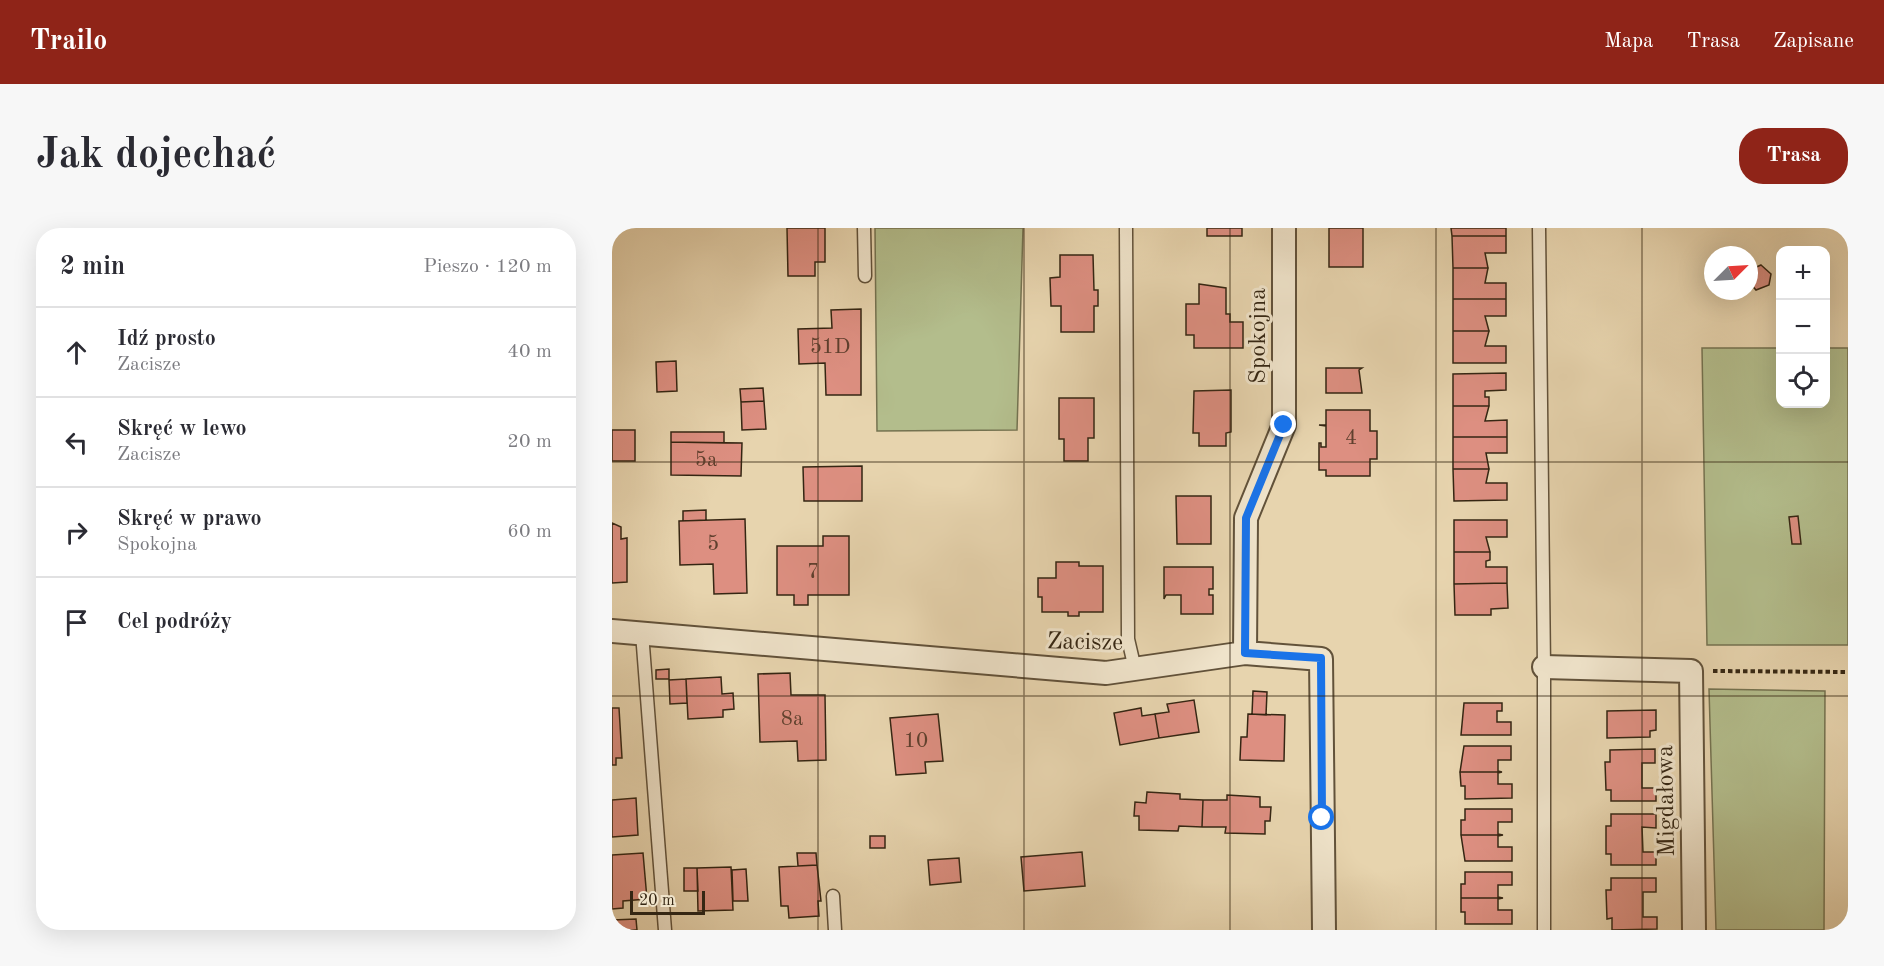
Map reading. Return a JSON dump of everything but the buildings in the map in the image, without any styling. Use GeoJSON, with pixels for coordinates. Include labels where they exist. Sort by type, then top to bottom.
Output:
{"type":"FeatureCollection","features":[{"type":"Feature","properties":{"kind":"street","name":"Spokojna"},"geometry":{"type":"LineString","coordinates":[[1245,653],[1246,518],[1284,425],[1284,228]]}},
{"type":"Feature","properties":{"kind":"street","name":"Zacisze"},"geometry":{"type":"LineString","coordinates":[[612,631],[1106,673],[1245,653],[1321,658],[1324,930]]}},
{"type":"Feature","properties":{"kind":"street"},"geometry":{"type":"LineString","coordinates":[[1544,667],[1691,671]]}},
{"type":"Feature","properties":{"kind":"street","name":"Migdałowa"},"geometry":{"type":"LineString","coordinates":[[1691,671],[1694,930]]}},
{"type":"Feature","properties":{"kind":"lane"},"geometry":{"type":"LineString","coordinates":[[864,228],[865,276]]}},
{"type":"Feature","properties":{"kind":"lane"},"geometry":{"type":"LineString","coordinates":[[1126,228],[1128,639],[1135,669]]}},
{"type":"Feature","properties":{"kind":"lane"},"geometry":{"type":"LineString","coordinates":[[1539,228],[1544,667],[1544,930]]}},
{"type":"Feature","properties":{"kind":"lane"},"geometry":{"type":"LineString","coordinates":[[642,633],[664,930]]}},
{"type":"Feature","properties":{"kind":"lane"},"geometry":{"type":"LineString","coordinates":[[833,896],[835,930]]}},
{"type":"Feature","properties":{"kind":"path"},"geometry":{"type":"LineString","coordinates":[[1691,671],[1848,672]]}},
{"type":"Feature","properties":{"kind":"green space"},"geometry":{"type":"Polygon","coordinates":[[[875,228],[1023,228],[1017,430],[877,431],[875,228]]]}},
{"type":"Feature","properties":{"kind":"green space"},"geometry":{"type":"Polygon","coordinates":[[[1702,348],[1776,348],[1776,408],[1830,408],[1830,348],[1848,348],[1848,645],[1707,645],[1702,348]]]}},
{"type":"Feature","properties":{"kind":"green space"},"geometry":{"type":"Polygon","coordinates":[[[1709,689],[1825,691],[1824,930],[1716,930],[1709,689]]]}},
{"type":"Feature","properties":{"kind":"route"},"geometry":{"type":"LineString","coordinates":[[1284,425],[1246,518],[1245,653],[1321,658],[1322,818]]}}]}
